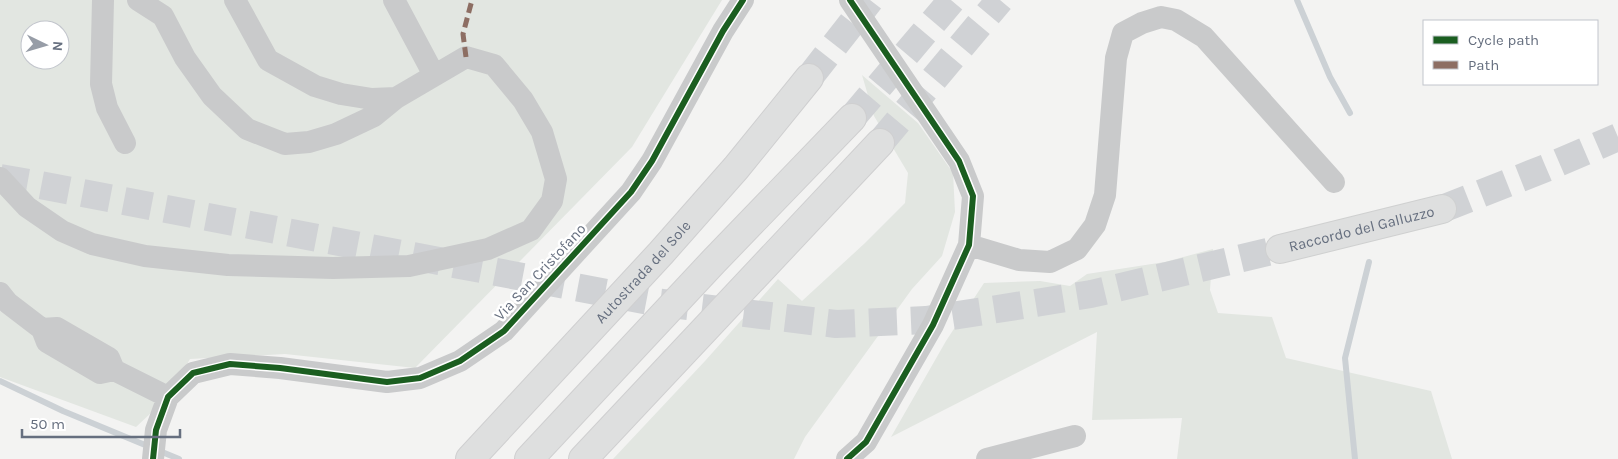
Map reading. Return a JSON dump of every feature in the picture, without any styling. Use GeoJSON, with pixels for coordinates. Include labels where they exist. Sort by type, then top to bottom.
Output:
{"type":"FeatureCollection","features":[{"type":"Feature","properties":{"kind":"main road","name":"Autostrada del Sole"},"geometry":{"type":"LineString","coordinates":[[470,459],[661,253],[736,168],[810,78]]}},
{"type":"Feature","properties":{"kind":"main road"},"geometry":{"type":"LineString","coordinates":[[529,459],[714,261],[852,118]]}},
{"type":"Feature","properties":{"kind":"main road"},"geometry":{"type":"LineString","coordinates":[[583,459],[880,143]]}},
{"type":"Feature","properties":{"kind":"main road","name":"Raccordo del Galluzzo"},"geometry":{"type":"LineString","coordinates":[[1280,249],[1442,209]]}},
{"type":"Feature","properties":{"kind":"main road"},"geometry":{"type":"LineString","coordinates":[[457,459],[512,415]]}},
{"type":"Feature","properties":{"kind":"street"},"geometry":{"type":"LineString","coordinates":[[103,0],[101,84],[107,108],[125,143]]}},
{"type":"Feature","properties":{"kind":"street"},"geometry":{"type":"LineString","coordinates":[[0,178],[27,206],[62,232],[92,244],[145,256],[228,265],[333,268],[409,266],[488,249],[530,230],[552,201],[556,178],[542,132],[523,100],[494,65],[466,56],[396,98],[374,116],[336,134],[309,142],[284,144],[247,129],[212,96],[185,58],[163,16],[138,0]]}},
{"type":"Feature","properties":{"kind":"street"},"geometry":{"type":"LineString","coordinates":[[235,0],[268,60],[315,86],[341,94],[372,99],[396,98]]}},
{"type":"Feature","properties":{"kind":"street"},"geometry":{"type":"LineString","coordinates":[[394,0],[434,75]]}},
{"type":"Feature","properties":{"kind":"street","name":"Via San Cristofano"},"geometry":{"type":"LineString","coordinates":[[153,459],[156,430],[168,397],[193,373],[230,364],[280,368],[388,382],[420,378],[460,361],[504,331],[631,192],[652,161],[722,31],[743,0]]}},
{"type":"Feature","properties":{"kind":"street"},"geometry":{"type":"LineString","coordinates":[[846,459],[866,442],[934,325],[969,245],[973,196],[959,161],[850,0]]}},
{"type":"Feature","properties":{"kind":"street"},"geometry":{"type":"LineString","coordinates":[[969,245],[1019,260],[1050,262],[1077,248],[1095,225],[1105,195],[1116,58],[1123,33],[1142,23],[1161,17],[1176,20],[1204,37],[1334,182]]}},
{"type":"Feature","properties":{"kind":"street"},"geometry":{"type":"LineString","coordinates":[[0,293],[8,302],[42,329],[57,328],[109,358],[114,370],[168,397]]}},
{"type":"Feature","properties":{"kind":"street"},"geometry":{"type":"LineString","coordinates":[[987,459],[1075,436]]}},
{"type":"Feature","properties":{"kind":"shaded area"},"geometry":{"type":"Polygon","coordinates":[[[0,0],[722,0],[632,147],[415,368],[285,354],[190,359],[168,397],[136,427],[0,377],[0,0]]]}},
{"type":"Feature","properties":{"kind":"shaded area"},"geometry":{"type":"Polygon","coordinates":[[[862,75],[918,123],[953,173],[955,212],[942,256],[912,289],[805,437],[794,459],[613,459],[705,361],[778,279],[802,301],[905,203],[908,173],[874,116],[862,75]]]}},
{"type":"Feature","properties":{"kind":"shaded area"},"geometry":{"type":"Polygon","coordinates":[[[1213,249],[1210,290],[1218,313],[1272,317],[1286,358],[1431,391],[1452,459],[1177,459],[1182,418],[1092,420],[1097,332],[891,437],[946,341],[984,283],[1040,281],[1070,286],[1087,274],[1165,262],[1213,249]]]}},
{"type":"Feature","properties":{"kind":"waterway"},"geometry":{"type":"LineString","coordinates":[[1297,0],[1330,77],[1350,113]]}},
{"type":"Feature","properties":{"kind":"waterway"},"geometry":{"type":"LineString","coordinates":[[1355,459],[1345,358],[1369,262]]}},
{"type":"Feature","properties":{"kind":"waterway"},"geometry":{"type":"LineString","coordinates":[[0,381],[63,411],[179,459]]}},
{"type":"Feature","properties":{"kind":"tunnel"},"geometry":{"type":"LineString","coordinates":[[809,78],[870,0]]}},
{"type":"Feature","properties":{"kind":"tunnel"},"geometry":{"type":"LineString","coordinates":[[852,118],[952,0]]}},
{"type":"Feature","properties":{"kind":"tunnel"},"geometry":{"type":"LineString","coordinates":[[880,143],[1000,0]]}},
{"type":"Feature","properties":{"kind":"tunnel"},"geometry":{"type":"LineString","coordinates":[[1442,209],[1618,137]]}},
{"type":"Feature","properties":{"kind":"tunnel"},"geometry":{"type":"LineString","coordinates":[[0,178],[654,302],[836,324],[926,320],[1091,294],[1280,249]]}},
{"type":"Feature","properties":{"kind":"marked path"},"geometry":{"type":"LineString","coordinates":[[466,57],[463,34],[472,0]]}},
{"type":"Feature","properties":{"kind":"cycle path"},"geometry":{"type":"LineString","coordinates":[[153,459],[156,430],[168,397],[193,373],[230,364],[280,368],[387,382],[420,378],[460,361],[504,331],[631,192],[652,161],[723,31],[743,0]]}},
{"type":"Feature","properties":{"kind":"cycle path"},"geometry":{"type":"LineString","coordinates":[[847,459],[866,442],[933,325],[969,245],[973,196],[959,161],[850,0]]}}]}
